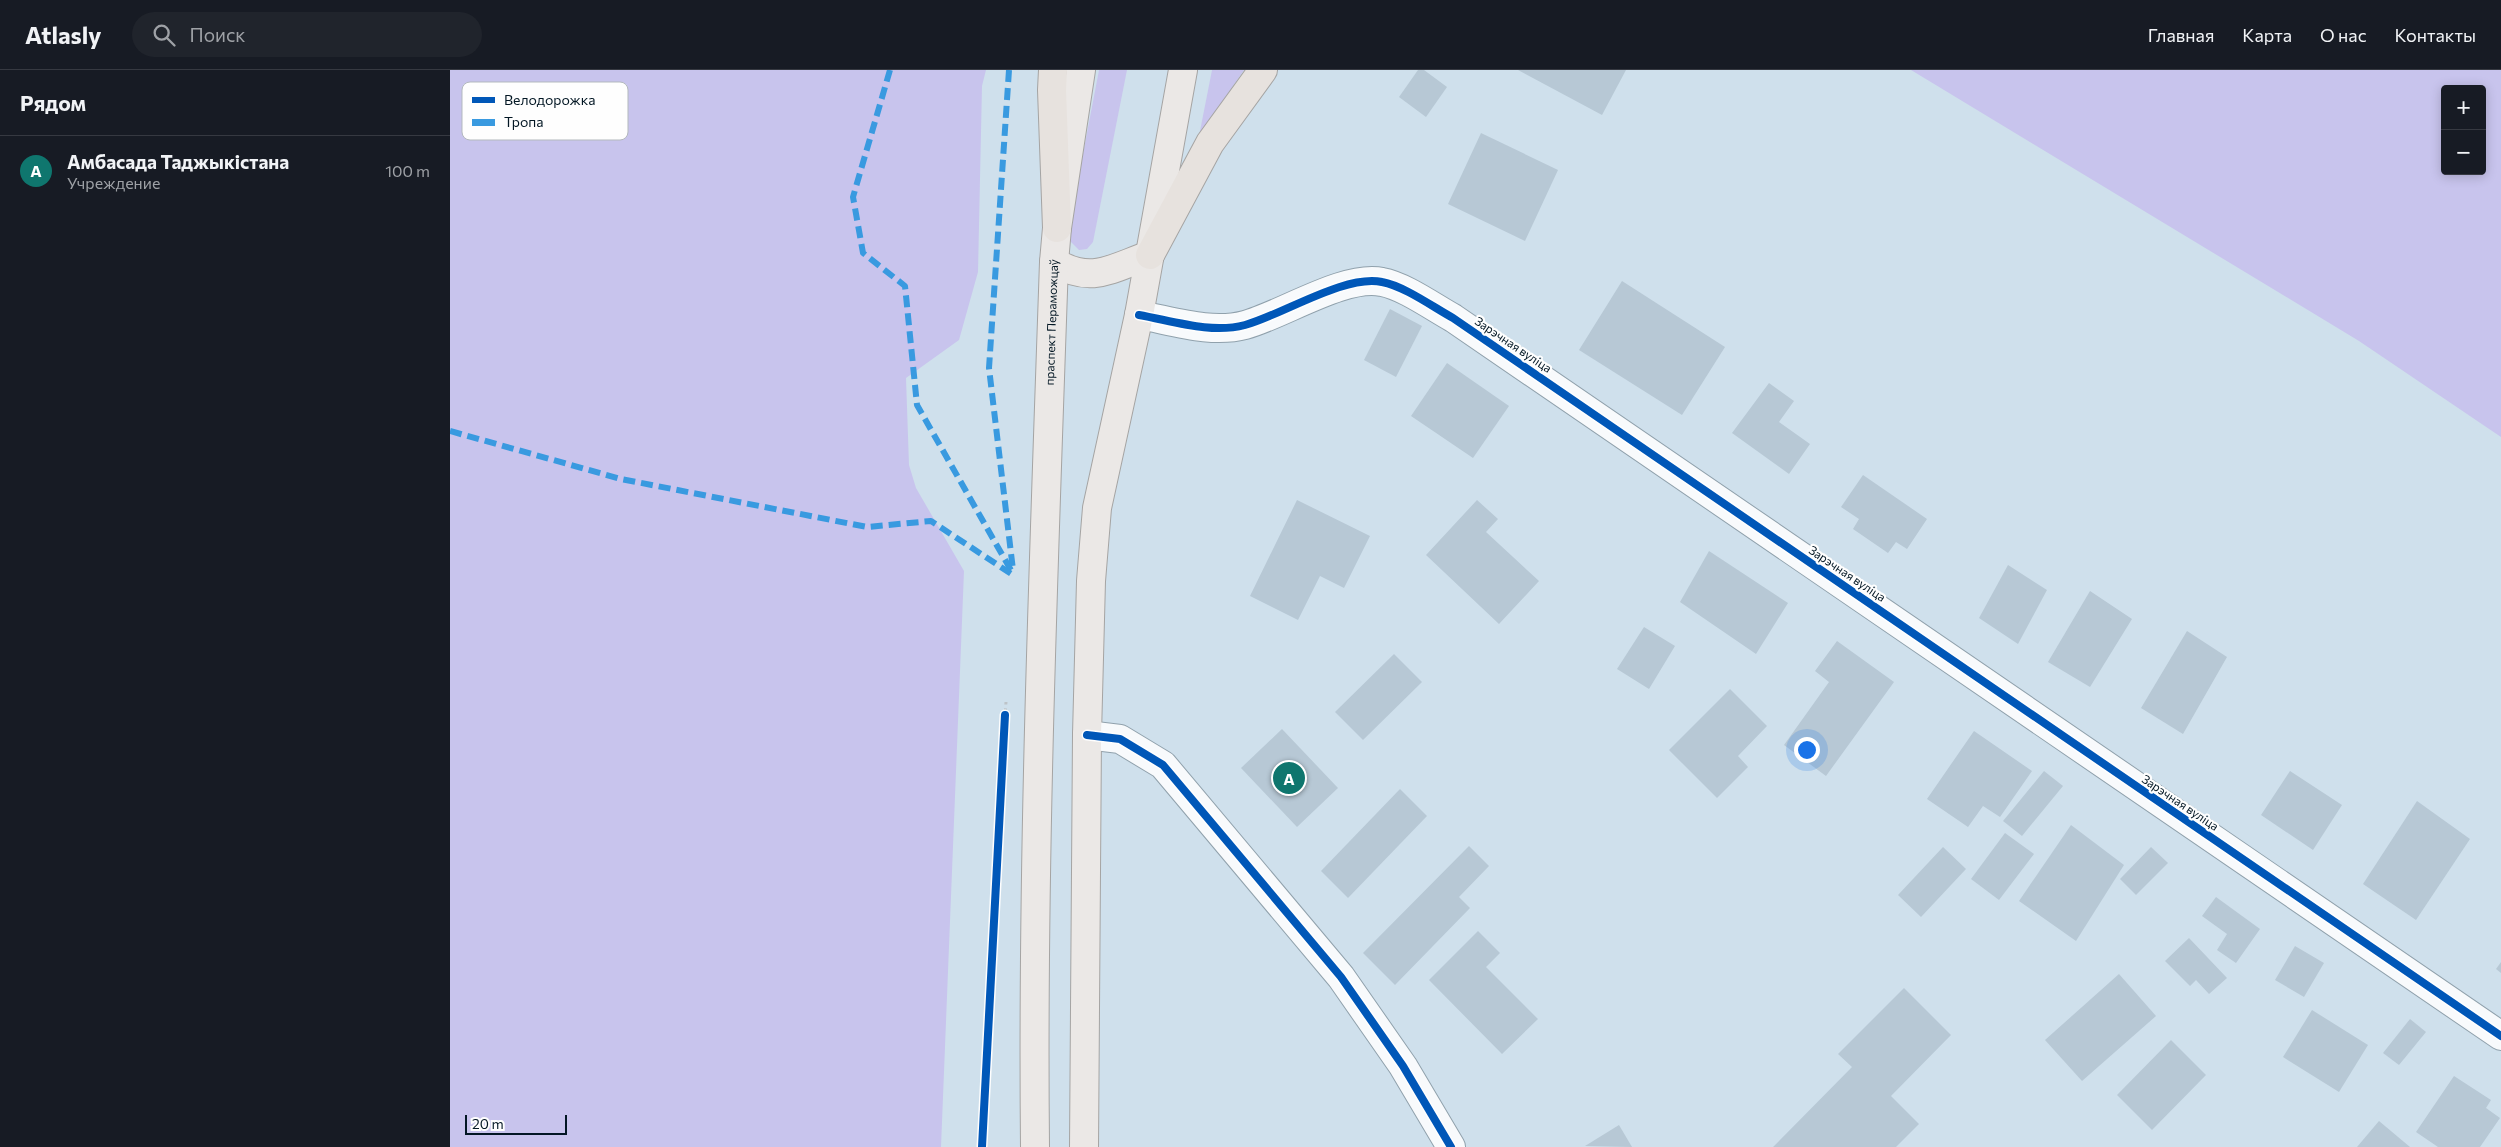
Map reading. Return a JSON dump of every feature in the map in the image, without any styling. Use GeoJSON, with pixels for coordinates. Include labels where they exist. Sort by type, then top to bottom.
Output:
{"type":"FeatureCollection","features":[{"type":"Feature","properties":{"kind":"highway"},"geometry":{"type":"LineString","coordinates":[[1053,70],[1052,90],[1057,228]]}},
{"type":"Feature","properties":{"kind":"highway"},"geometry":{"type":"LineString","coordinates":[[1150,255],[1210,143],[1263,70]]}},
{"type":"Feature","properties":{"kind":"main road","name":"праспект Пераможцаў"},"geometry":{"type":"LineString","coordinates":[[1035,1147],[1034,1001],[1043,577],[1054,262],[1057,228],[1081,70]]}},
{"type":"Feature","properties":{"kind":"main road"},"geometry":{"type":"LineString","coordinates":[[1084,1147],[1087,735],[1091,581],[1097,508],[1139,315],[1183,70]]}},
{"type":"Feature","properties":{"kind":"main road"},"geometry":{"type":"LineString","coordinates":[[1054,262],[1080,274],[1095,274],[1150,255]]}},
{"type":"Feature","properties":{"kind":"street","name":"Зарэчная вуліца"},"geometry":{"type":"LineString","coordinates":[[1139,315],[1213,328],[1243,326],[1272,316],[1317,296],[1367,280],[1383,282],[1402,290],[1453,318],[2501,1036]]}},
{"type":"Feature","properties":{"kind":"street"},"geometry":{"type":"LineString","coordinates":[[1087,735],[1120,739],[1163,765],[1341,977],[1403,1066],[1451,1147]]}},
{"type":"Feature","properties":{"kind":"path"},"geometry":{"type":"LineString","coordinates":[[1004,725],[1005,715]]}},
{"type":"Feature","properties":{"kind":"shaded area"},"geometry":{"type":"Polygon","coordinates":[[[450,70],[986,70],[982,86],[978,272],[959,340],[906,378],[909,465],[916,488],[964,571],[941,1147],[450,1147],[450,70]]]}},
{"type":"Feature","properties":{"kind":"shaded area"},"geometry":{"type":"Polygon","coordinates":[[[1099,70],[1127,70],[1093,242],[1087,249],[1079,250],[1069,240],[1068,232],[1099,70]]]}},
{"type":"Feature","properties":{"kind":"shaded area"},"geometry":{"type":"Polygon","coordinates":[[[1212,70],[1244,70],[1199,136],[1212,70]]]}},
{"type":"Feature","properties":{"kind":"shaded area"},"geometry":{"type":"Polygon","coordinates":[[[1911,70],[2501,70],[2501,437],[2359,341],[1911,70]]]}},
{"type":"Feature","properties":{"kind":"building"},"geometry":{"type":"Polygon","coordinates":[[[1418,70],[1424,70],[1447,87],[1426,117],[1399,97],[1418,70]]]}},
{"type":"Feature","properties":{"kind":"building"},"geometry":{"type":"Polygon","coordinates":[[[1518,70],[1626,70],[1602,115],[1518,70]]]}},
{"type":"Feature","properties":{"kind":"building"},"geometry":{"type":"Polygon","coordinates":[[[1481,133],[1558,170],[1525,241],[1448,204],[1481,133]]]}},
{"type":"Feature","properties":{"kind":"building"},"geometry":{"type":"Polygon","coordinates":[[[1622,281],[1725,347],[1682,415],[1579,350],[1622,281]]]}},
{"type":"Feature","properties":{"kind":"building"},"geometry":{"type":"Polygon","coordinates":[[[1390,309],[1422,326],[1396,377],[1364,360],[1390,309]]]}},
{"type":"Feature","properties":{"kind":"building"},"geometry":{"type":"Polygon","coordinates":[[[1447,363],[1509,406],[1473,458],[1411,416],[1447,363]]]}},
{"type":"Feature","properties":{"kind":"building"},"geometry":{"type":"Polygon","coordinates":[[[1769,383],[1794,401],[1779,422],[1810,444],[1789,474],[1732,433],[1769,383]]]}},
{"type":"Feature","properties":{"kind":"building"},"geometry":{"type":"Polygon","coordinates":[[[1863,475],[1927,519],[1907,549],[1896,542],[1888,553],[1853,529],[1859,519],[1841,507],[1863,475]]]}},
{"type":"Feature","properties":{"kind":"building"},"geometry":{"type":"Polygon","coordinates":[[[1297,500],[1370,536],[1344,588],[1320,576],[1298,620],[1250,596],[1297,500]]]}},
{"type":"Feature","properties":{"kind":"building"},"geometry":{"type":"Polygon","coordinates":[[[1477,500],[1498,519],[1486,532],[1539,581],[1499,624],[1426,555],[1477,500]]]}},
{"type":"Feature","properties":{"kind":"building"},"geometry":{"type":"Polygon","coordinates":[[[1709,551],[1788,603],[1756,654],[1680,602],[1709,551]]]}},
{"type":"Feature","properties":{"kind":"building"},"geometry":{"type":"Polygon","coordinates":[[[2008,565],[2047,590],[2018,644],[1979,618],[2008,565]]]}},
{"type":"Feature","properties":{"kind":"building"},"geometry":{"type":"Polygon","coordinates":[[[2090,591],[2132,619],[2090,687],[2048,662],[2090,591]]]}},
{"type":"Feature","properties":{"kind":"building"},"geometry":{"type":"Polygon","coordinates":[[[1644,627],[1675,646],[1649,689],[1617,669],[1644,627]]]}},
{"type":"Feature","properties":{"kind":"building"},"geometry":{"type":"Polygon","coordinates":[[[2187,631],[2227,657],[2183,734],[2141,708],[2187,631]]]}},
{"type":"Feature","properties":{"kind":"building"},"geometry":{"type":"Polygon","coordinates":[[[1837,641],[1894,682],[1826,776],[1784,745],[1829,682],[1815,671],[1837,641]]]}},
{"type":"Feature","properties":{"kind":"building"},"geometry":{"type":"Polygon","coordinates":[[[1394,654],[1422,682],[1363,740],[1335,712],[1394,654]]]}},
{"type":"Feature","properties":{"kind":"building"},"geometry":{"type":"Polygon","coordinates":[[[1730,689],[1767,726],[1738,756],[1748,767],[1717,798],[1669,750],[1730,689]]]}},
{"type":"Feature","properties":{"kind":"building"},"geometry":{"type":"Polygon","coordinates":[[[1282,729],[1338,788],[1297,827],[1241,768],[1282,729]]]}},
{"type":"Feature","properties":{"kind":"building"},"geometry":{"type":"Polygon","coordinates":[[[1974,731],[2032,771],[2000,817],[1983,806],[1968,827],[1927,799],[1974,731]]]}},
{"type":"Feature","properties":{"kind":"building"},"geometry":{"type":"Polygon","coordinates":[[[2044,771],[2063,786],[2022,836],[2003,821],[2044,771]]]}},
{"type":"Feature","properties":{"kind":"building"},"geometry":{"type":"Polygon","coordinates":[[[2290,771],[2342,805],[2313,850],[2261,815],[2290,771]]]}},
{"type":"Feature","properties":{"kind":"building"},"geometry":{"type":"Polygon","coordinates":[[[1400,789],[1427,816],[1348,898],[1321,871],[1400,789]]]}},
{"type":"Feature","properties":{"kind":"building"},"geometry":{"type":"Polygon","coordinates":[[[2417,801],[2470,839],[2416,920],[2363,884],[2417,801]]]}},
{"type":"Feature","properties":{"kind":"building"},"geometry":{"type":"Polygon","coordinates":[[[2071,825],[2124,865],[2076,941],[2019,901],[2071,825]]]}},
{"type":"Feature","properties":{"kind":"building"},"geometry":{"type":"Polygon","coordinates":[[[2005,833],[2034,854],[1999,900],[1971,879],[2005,833]]]}},
{"type":"Feature","properties":{"kind":"building"},"geometry":{"type":"Polygon","coordinates":[[[1469,846],[1489,866],[1459,897],[1470,908],[1395,985],[1363,953],[1469,846]]]}},
{"type":"Feature","properties":{"kind":"building"},"geometry":{"type":"Polygon","coordinates":[[[1943,847],[1966,869],[1921,917],[1898,895],[1943,847]]]}},
{"type":"Feature","properties":{"kind":"building"},"geometry":{"type":"Polygon","coordinates":[[[2151,847],[2168,863],[2136,895],[2120,879],[2151,847]]]}},
{"type":"Feature","properties":{"kind":"building"},"geometry":{"type":"Polygon","coordinates":[[[2216,897],[2260,929],[2236,963],[2217,950],[2227,934],[2202,916],[2216,897]]]}},
{"type":"Feature","properties":{"kind":"building"},"geometry":{"type":"Polygon","coordinates":[[[1478,931],[1500,953],[1486,967],[1538,1019],[1502,1054],[1429,980],[1478,931]]]}},
{"type":"Feature","properties":{"kind":"building"},"geometry":{"type":"Polygon","coordinates":[[[2189,938],[2227,978],[2209,994],[2196,980],[2190,986],[2165,961],[2189,938]]]}},
{"type":"Feature","properties":{"kind":"building"},"geometry":{"type":"Polygon","coordinates":[[[2295,946],[2324,963],[2304,997],[2275,980],[2295,946]]]}},
{"type":"Feature","properties":{"kind":"building"},"geometry":{"type":"Polygon","coordinates":[[[2501,962],[2501,973],[2496,969],[2501,962]]]}},
{"type":"Feature","properties":{"kind":"building"},"geometry":{"type":"Polygon","coordinates":[[[2119,974],[2156,1016],[2082,1081],[2045,1040],[2119,974]]]}},
{"type":"Feature","properties":{"kind":"building"},"geometry":{"type":"Polygon","coordinates":[[[1904,988],[1951,1035],[1891,1096],[1919,1124],[1896,1147],[1773,1147],[1852,1067],[1838,1054],[1904,988]]]}},
{"type":"Feature","properties":{"kind":"building"},"geometry":{"type":"Polygon","coordinates":[[[2312,1010],[2368,1045],[2339,1092],[2283,1057],[2312,1010]]]}},
{"type":"Feature","properties":{"kind":"building"},"geometry":{"type":"Polygon","coordinates":[[[2410,1019],[2426,1032],[2399,1065],[2383,1053],[2410,1019]]]}},
{"type":"Feature","properties":{"kind":"building"},"geometry":{"type":"Polygon","coordinates":[[[2171,1040],[2206,1075],[2152,1130],[2117,1095],[2171,1040]]]}},
{"type":"Feature","properties":{"kind":"building"},"geometry":{"type":"Polygon","coordinates":[[[2454,1076],[2491,1100],[2486,1108],[2500,1118],[2480,1147],[2438,1147],[2416,1132],[2454,1076]]]}},
{"type":"Feature","properties":{"kind":"building"},"geometry":{"type":"Polygon","coordinates":[[[2379,1121],[2410,1147],[2357,1147],[2379,1121]]]}},
{"type":"Feature","properties":{"kind":"building"},"geometry":{"type":"Polygon","coordinates":[[[1619,1125],[1632,1147],[1585,1146],[1619,1125]]]}},
{"type":"Feature","properties":{"kind":"marked path"},"geometry":{"type":"LineString","coordinates":[[890,70],[853,197],[863,253],[905,286],[917,405],[1012,572]]}},
{"type":"Feature","properties":{"kind":"marked path"},"geometry":{"type":"LineString","coordinates":[[1009,70],[989,368],[1013,570]]}},
{"type":"Feature","properties":{"kind":"marked path"},"geometry":{"type":"LineString","coordinates":[[450,431],[621,479],[867,527],[931,521],[1013,575]]}},
{"type":"Feature","properties":{"kind":"cycle path"},"geometry":{"type":"LineString","coordinates":[[1139,315],[1192,326],[1232,327],[1260,320],[1332,289],[1350,284],[1367,281],[1382,282],[1409,292],[1453,318],[2501,1036]]}},
{"type":"Feature","properties":{"kind":"cycle path"},"geometry":{"type":"LineString","coordinates":[[982,1147],[1005,715]]}},
{"type":"Feature","properties":{"kind":"cycle path"},"geometry":{"type":"LineString","coordinates":[[1087,735],[1120,739],[1163,765],[1341,977],[1403,1066],[1451,1147]]}},
{"type":"Feature","properties":{"kind":"place","name":"Амбасада Таджыкістана"},"geometry":{"type":"Point","coordinates":[1289,778]}}]}
